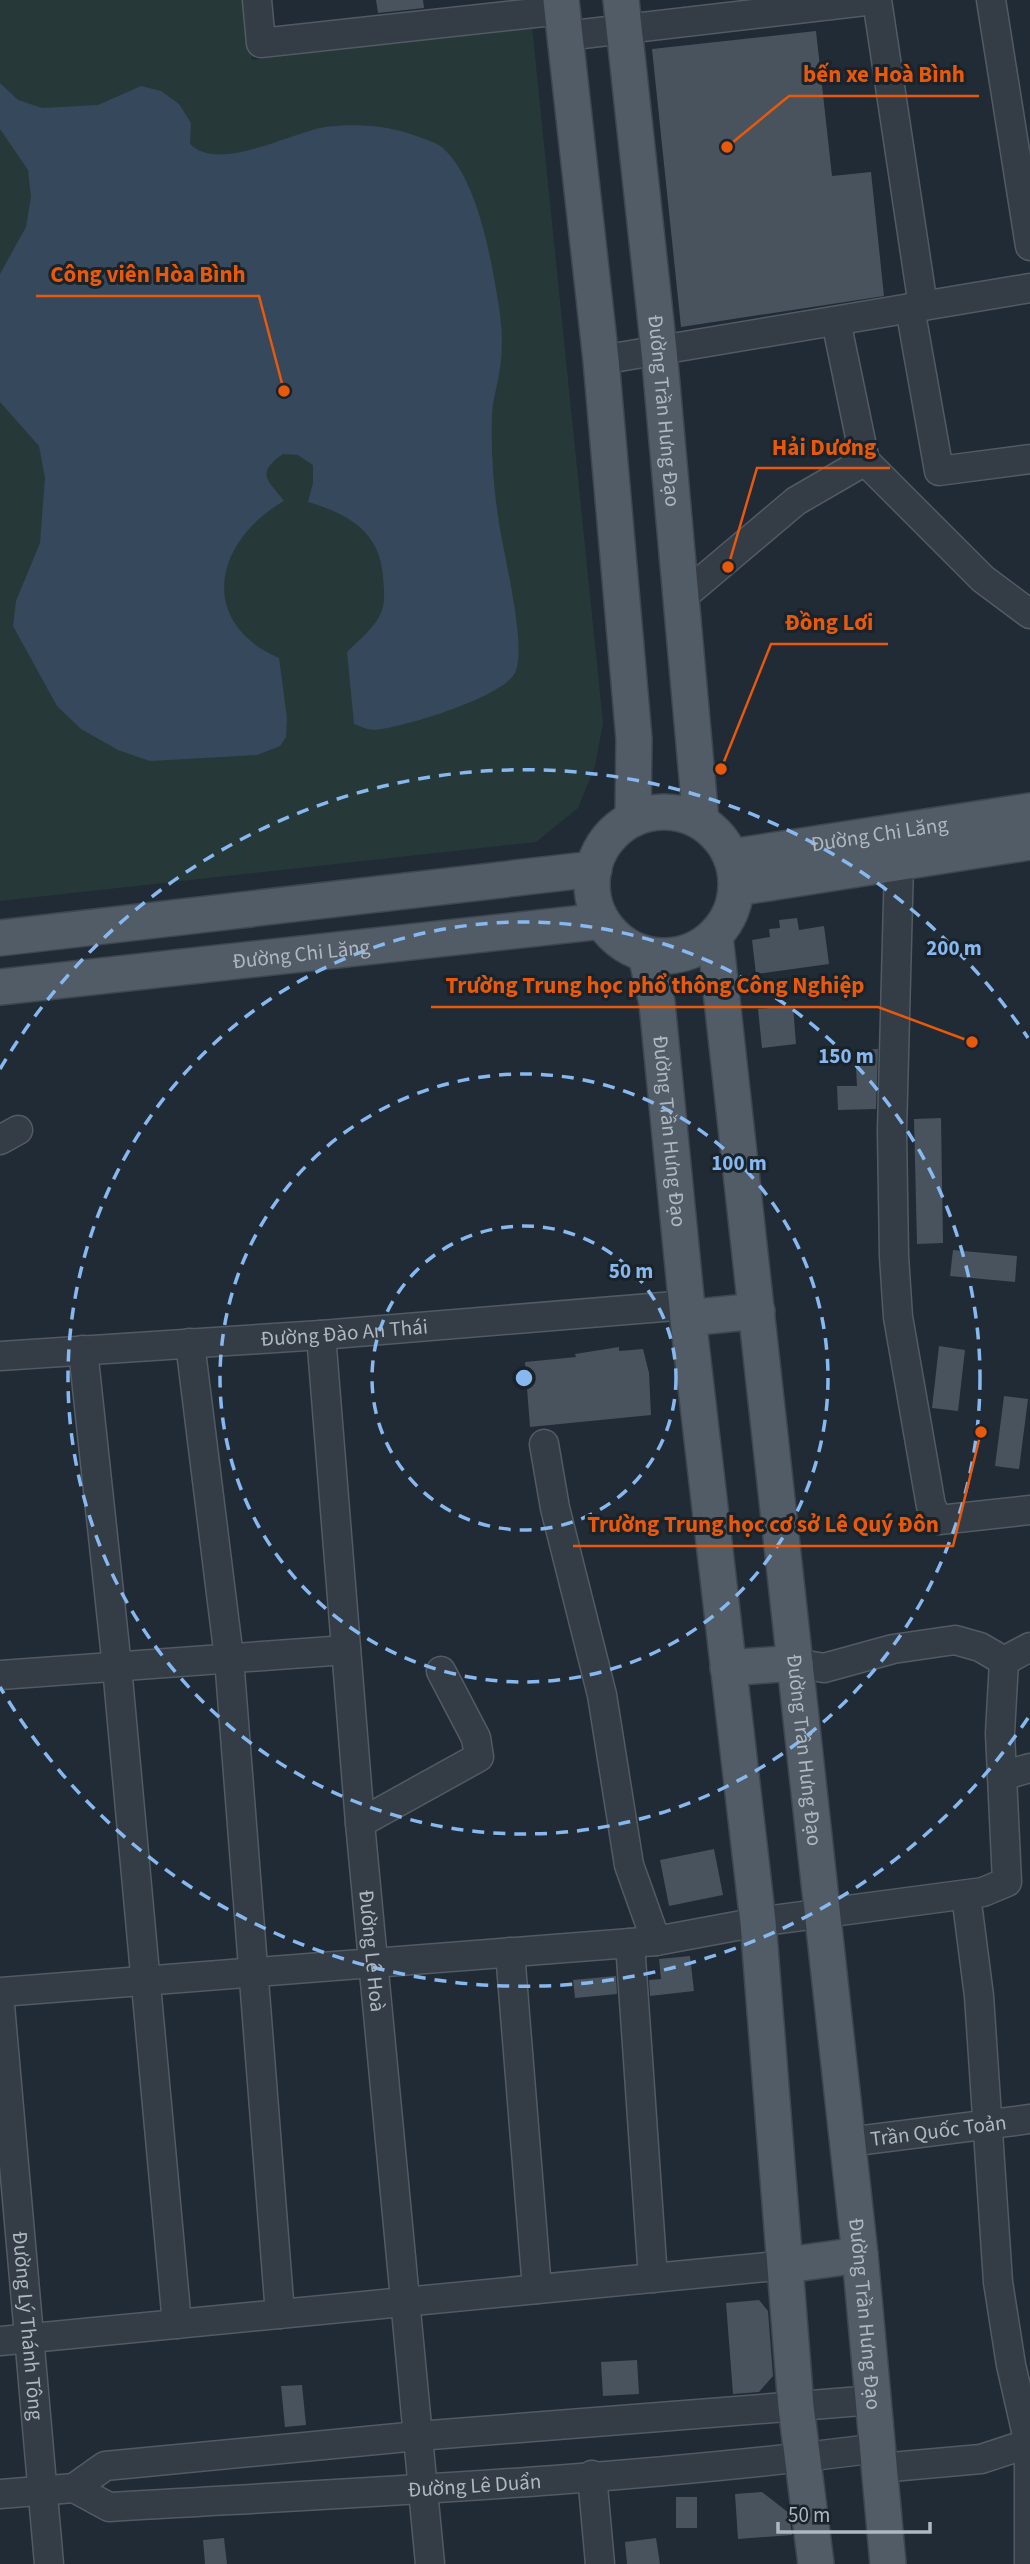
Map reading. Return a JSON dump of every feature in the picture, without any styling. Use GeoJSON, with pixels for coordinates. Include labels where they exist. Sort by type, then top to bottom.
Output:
{"type":"FeatureCollection","features":[{"type":"Feature","properties":{"kind":"main road","name":"Đường Trần Hưng Đạo"},"geometry":{"type":"LineString","coordinates":[[622,14],[659,351],[701,822]]}},
{"type":"Feature","properties":{"kind":"main road"},"geometry":{"type":"LineString","coordinates":[[563,15],[601,360],[634,739],[633,819]]}},
{"type":"Feature","properties":{"kind":"main road","name":"Đường Chi Lăng"},"geometry":{"type":"LineString","coordinates":[[733,873],[1030,811]]}},
{"type":"Feature","properties":{"kind":"main road"},"geometry":{"type":"LineString","coordinates":[[667,812],[701,822],[719,837],[733,873],[729,914],[715,936],[683,954],[646,955],[621,942],[602,921],[593,896],[594,869],[608,839],[633,819],[667,812]]}},
{"type":"Feature","properties":{"kind":"main road","name":"Đường Chi Lăng"},"geometry":{"type":"LineString","coordinates":[[733,873],[898,863],[1030,842]]}},
{"type":"Feature","properties":{"kind":"main road"},"geometry":{"type":"LineString","coordinates":[[0,938],[594,869]]}},
{"type":"Feature","properties":{"kind":"main road","name":"Đường Chi Lăng"},"geometry":{"type":"LineString","coordinates":[[0,987],[602,921]]}},
{"type":"Feature","properties":{"kind":"main road","name":"Đường Trần Hưng Đạo"},"geometry":{"type":"LineString","coordinates":[[715,936],[848,2142],[888,2564]]}},
{"type":"Feature","properties":{"kind":"main road","name":"Đường Trần Hưng Đạo"},"geometry":{"type":"LineString","coordinates":[[646,955],[657,1003],[687,1312],[758,1922],[787,2265],[796,2407],[816,2564]]}},
{"type":"Feature","properties":{"kind":"main road"},"geometry":{"type":"LineString","coordinates":[[687,1312],[757,1311]]}},
{"type":"Feature","properties":{"kind":"main road"},"geometry":{"type":"LineString","coordinates":[[728,1668],[795,1663]]}},
{"type":"Feature","properties":{"kind":"main road"},"geometry":{"type":"LineString","coordinates":[[787,2265],[860,2255]]}},
{"type":"Feature","properties":{"kind":"street"},"geometry":{"type":"LineString","coordinates":[[257,0],[261,43],[563,15],[875,0],[939,471],[1030,458]]}},
{"type":"Feature","properties":{"kind":"street"},"geometry":{"type":"LineString","coordinates":[[991,0],[1030,246]]}},
{"type":"Feature","properties":{"kind":"street"},"geometry":{"type":"LineString","coordinates":[[601,360],[1030,288]]}},
{"type":"Feature","properties":{"kind":"street"},"geometry":{"type":"LineString","coordinates":[[836,321],[865,461],[983,579],[1030,614]]}},
{"type":"Feature","properties":{"kind":"street"},"geometry":{"type":"LineString","coordinates":[[680,599],[796,501],[865,461]]}},
{"type":"Feature","properties":{"kind":"street"},"geometry":{"type":"LineString","coordinates":[[898,863],[892,1131],[894,1256],[898,1317],[931,1506],[939,1520],[1030,1510]]}},
{"type":"Feature","properties":{"kind":"street","name":"Đường Đào An Thái"},"geometry":{"type":"LineString","coordinates":[[0,1356],[687,1312]]}},
{"type":"Feature","properties":{"kind":"street","name":"Đường Lê Hoà"},"geometry":{"type":"LineString","coordinates":[[321,1335],[360,1823],[430,2564]]}},
{"type":"Feature","properties":{"kind":"street"},"geometry":{"type":"LineString","coordinates":[[190,1343],[229,1658],[280,2314]]}},
{"type":"Feature","properties":{"kind":"street"},"geometry":{"type":"LineString","coordinates":[[83,1350],[117,1667],[177,2324]]}},
{"type":"Feature","properties":{"kind":"street"},"geometry":{"type":"LineString","coordinates":[[544,1444],[555,1508],[602,1695],[643,1942],[653,2278]]}},
{"type":"Feature","properties":{"kind":"street"},"geometry":{"type":"LineString","coordinates":[[795,1663],[824,1668],[893,1649],[955,1640],[980,1647],[1004,1661]]}},
{"type":"Feature","properties":{"kind":"street"},"geometry":{"type":"LineString","coordinates":[[1004,1661],[1030,1647]]}},
{"type":"Feature","properties":{"kind":"street"},"geometry":{"type":"LineString","coordinates":[[0,1675],[346,1650]]}},
{"type":"Feature","properties":{"kind":"street"},"geometry":{"type":"LineString","coordinates":[[0,1992],[643,1942],[758,1922],[967,1895],[1007,1882],[1000,1733],[1004,1661]]}},
{"type":"Feature","properties":{"kind":"street"},"geometry":{"type":"LineString","coordinates":[[360,1823],[479,1757],[476,1738],[441,1671]]}},
{"type":"Feature","properties":{"kind":"street"},"geometry":{"type":"LineString","coordinates":[[1002,1776],[1030,1768]]}},
{"type":"Feature","properties":{"kind":"street"},"geometry":{"type":"LineString","coordinates":[[967,1895],[979,1996],[998,2283],[1011,2365],[1030,2443],[1028,2564]]}},
{"type":"Feature","properties":{"kind":"street"},"geometry":{"type":"LineString","coordinates":[[510,1952],[537,2289]]}},
{"type":"Feature","properties":{"kind":"street","name":"Đường Lý Thánh Tông"},"geometry":{"type":"LineString","coordinates":[[0,2005],[50,2564]]}},
{"type":"Feature","properties":{"kind":"street","name":"Trần Quốc Toản"},"geometry":{"type":"LineString","coordinates":[[848,2142],[1030,2119]]}},
{"type":"Feature","properties":{"kind":"street"},"geometry":{"type":"LineString","coordinates":[[0,2341],[787,2265]]}},
{"type":"Feature","properties":{"kind":"street"},"geometry":{"type":"LineString","coordinates":[[0,2494],[74,2488],[105,2466],[418,2436],[874,2400]]}},
{"type":"Feature","properties":{"kind":"street","name":"Đường Lê Duẩn"},"geometry":{"type":"LineString","coordinates":[[74,2488],[109,2507],[424,2488],[804,2458],[981,2459],[1030,2443]]}},
{"type":"Feature","properties":{"kind":"street"},"geometry":{"type":"LineString","coordinates":[[592,2475],[600,2564]]}},
{"type":"Feature","properties":{"kind":"green space"},"geometry":{"type":"Polygon","coordinates":[[[0,0],[245,0],[252,60],[532,27],[603,723],[595,766],[578,808],[536,842],[0,901],[0,0]]]}},
{"type":"Feature","properties":{"kind":"water"},"geometry":{"type":"Polygon","coordinates":[[[0,83],[18,100],[42,108],[98,105],[141,86],[161,91],[179,104],[191,123],[190,144],[203,152],[236,153],[325,127],[361,125],[396,130],[429,140],[443,148],[455,161],[473,196],[480,217],[501,325],[501,364],[492,411],[493,466],[518,642],[515,673],[506,683],[472,701],[406,724],[374,730],[354,724],[347,652],[365,635],[382,610],[384,592],[381,561],[376,548],[359,527],[336,512],[308,502],[313,483],[313,465],[298,455],[283,454],[269,467],[267,477],[284,501],[261,517],[242,537],[230,558],[224,581],[226,603],[235,624],[253,643],[279,658],[287,718],[286,737],[280,746],[257,755],[150,761],[118,750],[81,729],[57,706],[13,626],[16,601],[40,543],[45,478],[39,446],[0,402],[0,274],[26,227],[31,197],[28,170],[0,129],[0,83]]]}},
{"type":"Feature","properties":{"kind":"building"},"geometry":{"type":"Polygon","coordinates":[[[376,0],[423,0],[424,8],[378,13],[376,0]]]}},
{"type":"Feature","properties":{"kind":"building"},"geometry":{"type":"Polygon","coordinates":[[[816,31],[832,176],[871,172],[884,296],[681,327],[652,49],[816,31]]]}},
{"type":"Feature","properties":{"kind":"building"},"geometry":{"type":"Polygon","coordinates":[[[797,918],[799,930],[824,926],[829,964],[756,974],[752,940],[770,937],[769,929],[780,928],[779,920],[797,918]]]}},
{"type":"Feature","properties":{"kind":"building"},"geometry":{"type":"Polygon","coordinates":[[[793,1006],[796,1044],[762,1048],[758,1009],[793,1006]]]}},
{"type":"Feature","properties":{"kind":"building"},"geometry":{"type":"Polygon","coordinates":[[[878,1049],[876,1109],[838,1110],[837,1086],[857,1086],[855,1050],[878,1049]]]}},
{"type":"Feature","properties":{"kind":"building"},"geometry":{"type":"Polygon","coordinates":[[[941,1118],[943,1243],[917,1244],[914,1119],[941,1118]]]}},
{"type":"Feature","properties":{"kind":"building"},"geometry":{"type":"Polygon","coordinates":[[[953,1250],[1017,1256],[1015,1282],[950,1276],[953,1250]]]}},
{"type":"Feature","properties":{"kind":"building"},"geometry":{"type":"Polygon","coordinates":[[[939,1346],[965,1350],[958,1411],[932,1408],[939,1346]]]}},
{"type":"Feature","properties":{"kind":"building"},"geometry":{"type":"Polygon","coordinates":[[[619,1347],[619,1351],[643,1349],[649,1373],[651,1415],[530,1427],[525,1362],[576,1357],[575,1354],[619,1347]]]}},
{"type":"Feature","properties":{"kind":"building"},"geometry":{"type":"Polygon","coordinates":[[[1004,1396],[1028,1399],[1019,1469],[995,1466],[1004,1396]]]}},
{"type":"Feature","properties":{"kind":"building"},"geometry":{"type":"Polygon","coordinates":[[[714,1849],[723,1895],[669,1906],[660,1860],[714,1849]]]}},
{"type":"Feature","properties":{"kind":"building"},"geometry":{"type":"Polygon","coordinates":[[[690,1956],[694,1991],[650,1996],[649,1980],[661,1979],[659,1959],[690,1956]]]}},
{"type":"Feature","properties":{"kind":"building"},"geometry":{"type":"Polygon","coordinates":[[[616,1976],[617,1994],[575,1998],[573,1980],[616,1976]]]}},
{"type":"Feature","properties":{"kind":"building"},"geometry":{"type":"Polygon","coordinates":[[[759,2300],[768,2311],[773,2376],[759,2392],[733,2394],[726,2303],[759,2300]]]}},
{"type":"Feature","properties":{"kind":"building"},"geometry":{"type":"Polygon","coordinates":[[[637,2360],[639,2394],[603,2396],[601,2362],[637,2360]]]}},
{"type":"Feature","properties":{"kind":"building"},"geometry":{"type":"Polygon","coordinates":[[[302,2385],[306,2425],[285,2427],[281,2386],[302,2385]]]}},
{"type":"Feature","properties":{"kind":"building"},"geometry":{"type":"Polygon","coordinates":[[[762,2492],[789,2513],[792,2535],[738,2539],[735,2494],[762,2492]]]}},
{"type":"Feature","properties":{"kind":"building"},"geometry":{"type":"Polygon","coordinates":[[[676,2497],[697,2497],[697,2528],[676,2528],[676,2497]]]}},
{"type":"Feature","properties":{"kind":"building"},"geometry":{"type":"Polygon","coordinates":[[[224,2538],[227,2564],[205,2564],[203,2540],[224,2538]]]}},
{"type":"Feature","properties":{"kind":"building"},"geometry":{"type":"Polygon","coordinates":[[[656,2538],[660,2564],[627,2564],[625,2542],[656,2538]]]}},
{"type":"Feature","properties":{"kind":"place","name":"bến xe Hoà Bình"},"geometry":{"type":"Point","coordinates":[727,147]}},
{"type":"Feature","properties":{"kind":"place","name":"Công viên Hòa Bình"},"geometry":{"type":"Point","coordinates":[284,391]}},
{"type":"Feature","properties":{"kind":"place","name":"Hải Dương"},"geometry":{"type":"Point","coordinates":[728,567]}},
{"type":"Feature","properties":{"kind":"place","name":"Đồng Lơi"},"geometry":{"type":"Point","coordinates":[721,769]}},
{"type":"Feature","properties":{"kind":"place","name":"Trường Trung học phổ thông Công Nghiệp"},"geometry":{"type":"Point","coordinates":[972,1042]}},
{"type":"Feature","properties":{"kind":"place","name":"Trường Trung học cơ sở Lê Quý Đôn"},"geometry":{"type":"Point","coordinates":[981,1432]}}]}
